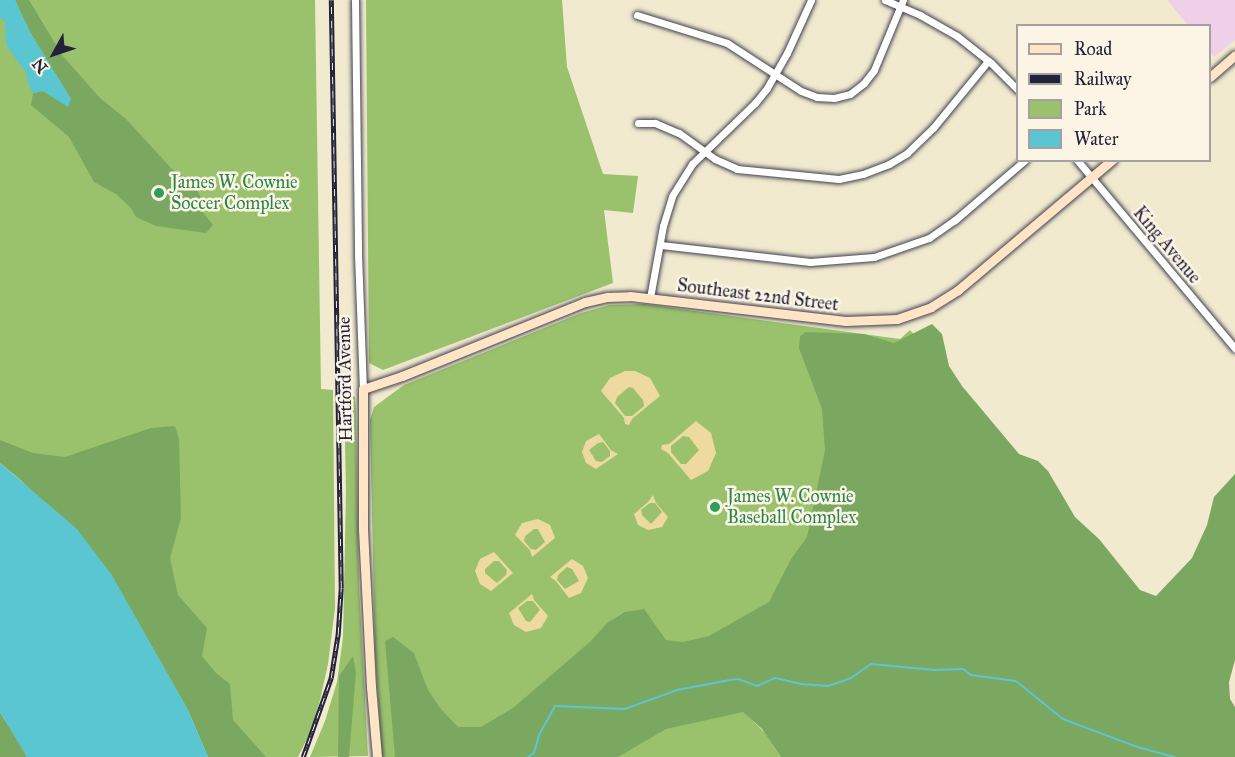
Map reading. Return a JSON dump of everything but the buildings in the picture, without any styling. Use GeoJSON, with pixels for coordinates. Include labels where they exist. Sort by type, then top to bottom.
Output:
{"type":"FeatureCollection","features":[{"type":"Feature","properties":{"kind":"street","name":"Hartford Avenue"},"geometry":{"type":"LineString","coordinates":[[355,0],[358,254],[363,389],[363,529],[377,757]]}},
{"type":"Feature","properties":{"kind":"street"},"geometry":{"type":"LineString","coordinates":[[650,298],[672,196],[681,178],[704,151],[755,103],[775,75],[811,0]]}},
{"type":"Feature","properties":{"kind":"street"},"geometry":{"type":"LineString","coordinates":[[885,0],[902,3],[939,25],[988,61],[1016,89]]}},
{"type":"Feature","properties":{"kind":"street"},"geometry":{"type":"LineString","coordinates":[[637,15],[727,43],[801,91],[817,97],[834,98],[850,94],[864,83],[874,70],[902,3]]}},
{"type":"Feature","properties":{"kind":"street"},"geometry":{"type":"LineString","coordinates":[[1211,75],[1235,56]]}},
{"type":"Feature","properties":{"kind":"street"},"geometry":{"type":"LineString","coordinates":[[638,123],[655,123],[679,133],[725,165],[754,172],[839,179],[863,174],[889,164],[920,142],[988,61]]}},
{"type":"Feature","properties":{"kind":"street"},"geometry":{"type":"LineString","coordinates":[[661,245],[810,262],[874,257],[929,238],[955,220],[1023,162]]}},
{"type":"Feature","properties":{"kind":"street","name":"King Avenue"},"geometry":{"type":"LineString","coordinates":[[1079,162],[1235,348]]}},
{"type":"Feature","properties":{"kind":"street","name":"Southeast 22nd Street"},"geometry":{"type":"LineString","coordinates":[[363,389],[402,376],[585,302],[617,296],[846,321],[897,319],[931,307],[958,290],[1110,162]]}},
{"type":"Feature","properties":{"kind":"shaded area"},"geometry":{"type":"Polygon","coordinates":[[[1167,0],[1235,0],[1235,40],[1214,57],[1211,53],[1211,24],[1187,24],[1167,0]]]}},
{"type":"Feature","properties":{"kind":"green space","name":"James W. Cownie Soccer Complex"},"geometry":{"type":"Polygon","coordinates":[[[0,0],[315,0],[321,389],[333,390],[335,608],[328,664],[320,700],[312,729],[298,757],[208,757],[188,710],[77,529],[0,463],[0,0]]]}},
{"type":"Feature","properties":{"kind":"green space"},"geometry":{"type":"Polygon","coordinates":[[[15,0],[29,0],[62,55],[100,98],[126,119],[172,169],[193,183],[200,196],[202,211],[213,225],[206,233],[156,226],[136,217],[131,208],[116,194],[94,182],[69,137],[31,105],[33,93],[43,91],[55,97],[71,99],[30,32],[15,0]]]}},
{"type":"Feature","properties":{"kind":"green space"},"geometry":{"type":"Polygon","coordinates":[[[366,0],[562,0],[567,67],[603,174],[638,176],[633,213],[604,210],[613,283],[383,370],[369,363],[366,0]]]}},
{"type":"Feature","properties":{"kind":"green space","name":"James W. Cownie Baseball Complex"},"geometry":{"type":"Polygon","coordinates":[[[644,304],[900,339],[910,330],[1115,575],[744,712],[765,733],[781,757],[382,757],[375,653],[370,420],[374,407],[404,385],[581,313],[610,305],[644,304]]]}},
{"type":"Feature","properties":{"kind":"green space"},"geometry":{"type":"Polygon","coordinates":[[[932,324],[942,334],[949,366],[962,386],[1019,454],[1038,461],[1048,471],[1075,517],[1099,539],[1140,590],[1156,596],[1192,558],[1207,525],[1214,497],[1235,474],[1235,660],[1229,682],[1230,699],[1235,707],[1235,757],[781,757],[762,729],[743,712],[666,729],[618,757],[395,757],[385,641],[393,637],[414,653],[428,690],[440,708],[458,727],[481,727],[513,708],[591,641],[607,623],[625,612],[644,609],[666,640],[683,642],[709,636],[769,602],[791,559],[807,537],[825,450],[822,409],[799,348],[800,336],[806,332],[864,334],[894,343],[932,324]]]}},
{"type":"Feature","properties":{"kind":"green space"},"geometry":{"type":"Polygon","coordinates":[[[344,391],[355,397],[356,409],[359,585],[368,756],[310,757],[325,721],[337,682],[343,637],[346,492],[344,391]]]}},
{"type":"Feature","properties":{"kind":"green space"},"geometry":{"type":"Polygon","coordinates":[[[175,426],[179,439],[181,518],[170,558],[178,595],[207,628],[202,656],[216,673],[230,684],[233,720],[266,757],[208,757],[188,710],[111,574],[19,478],[0,463],[0,440],[33,453],[65,457],[151,428],[175,426]]]}},
{"type":"Feature","properties":{"kind":"green space"},"geometry":{"type":"Polygon","coordinates":[[[353,656],[356,673],[349,757],[338,757],[339,676],[353,656]]]}},
{"type":"Feature","properties":{"kind":"green space"},"geometry":{"type":"Polygon","coordinates":[[[0,712],[23,749],[27,757],[0,757],[0,712]]]}},
{"type":"Feature","properties":{"kind":"sand"},"geometry":{"type":"Polygon","coordinates":[[[625,371],[635,371],[650,378],[660,396],[632,419],[629,425],[625,424],[624,418],[601,391],[610,378],[625,371]],[[629,387],[617,397],[615,403],[625,416],[632,416],[644,406],[643,400],[633,388],[629,387]]]}},
{"type":"Feature","properties":{"kind":"sand"},"geometry":{"type":"Polygon","coordinates":[[[696,421],[711,433],[716,453],[708,471],[691,480],[668,453],[661,449],[662,445],[669,444],[696,421]],[[683,436],[671,446],[671,452],[681,464],[686,464],[699,450],[689,437],[683,436]]]}},
{"type":"Feature","properties":{"kind":"sand"},"geometry":{"type":"Polygon","coordinates":[[[599,434],[611,450],[618,454],[596,469],[586,463],[582,452],[586,441],[599,434]],[[603,442],[589,450],[596,461],[602,462],[610,456],[610,451],[603,442]]]}},
{"type":"Feature","properties":{"kind":"sand"},"geometry":{"type":"Polygon","coordinates":[[[653,495],[656,503],[668,517],[662,527],[648,530],[638,525],[634,514],[653,495]],[[650,503],[641,510],[642,515],[651,524],[662,512],[655,503],[650,503]]]}},
{"type":"Feature","properties":{"kind":"sand"},"geometry":{"type":"Polygon","coordinates":[[[538,519],[550,525],[555,538],[532,557],[530,550],[515,535],[522,523],[538,519]],[[534,529],[525,536],[524,541],[531,549],[536,550],[545,542],[538,529],[534,529]]]}},
{"type":"Feature","properties":{"kind":"sand"},"geometry":{"type":"Polygon","coordinates":[[[494,552],[513,573],[491,591],[480,584],[475,571],[480,559],[494,552]],[[494,561],[485,569],[485,573],[497,583],[506,575],[507,570],[499,561],[494,561]]]}},
{"type":"Feature","properties":{"kind":"sand"},"geometry":{"type":"Polygon","coordinates":[[[572,559],[583,566],[588,578],[581,593],[569,598],[550,577],[572,559]],[[567,567],[558,575],[557,580],[565,589],[579,581],[572,569],[567,567]]]}},
{"type":"Feature","properties":{"kind":"sand"},"geometry":{"type":"Polygon","coordinates":[[[532,594],[534,600],[548,616],[541,628],[526,632],[514,625],[509,613],[532,594]],[[527,601],[518,608],[526,621],[530,622],[540,610],[533,601],[527,601]]]}},
{"type":"Feature","properties":{"kind":"water"},"geometry":{"type":"Polygon","coordinates":[[[0,0],[15,0],[30,32],[71,99],[68,107],[43,91],[33,93],[26,73],[6,45],[5,22],[0,17],[0,0]]]}},
{"type":"Feature","properties":{"kind":"water"},"geometry":{"type":"Polygon","coordinates":[[[0,463],[77,529],[111,574],[188,710],[208,757],[27,757],[0,712],[0,463]]]}},
{"type":"Feature","properties":{"kind":"waterway"},"geometry":{"type":"LineString","coordinates":[[528,757],[534,753],[539,735],[555,706],[625,709],[677,690],[738,679],[757,686],[775,678],[800,684],[828,686],[851,678],[871,664],[935,670],[963,669],[971,675],[1016,681],[1063,719],[1137,747],[1174,757]]}},
{"type":"Feature","properties":{"kind":"railway"},"geometry":{"type":"LineString","coordinates":[[303,757],[331,678],[338,634],[341,588],[331,0]]}},
{"type":"Feature","properties":{"kind":"place","name":"James W. Cownie Soccer Complex"},"geometry":{"type":"Point","coordinates":[159,193]}},
{"type":"Feature","properties":{"kind":"place","name":"James W. Cownie Baseball Complex"},"geometry":{"type":"Point","coordinates":[715,507]}}]}
